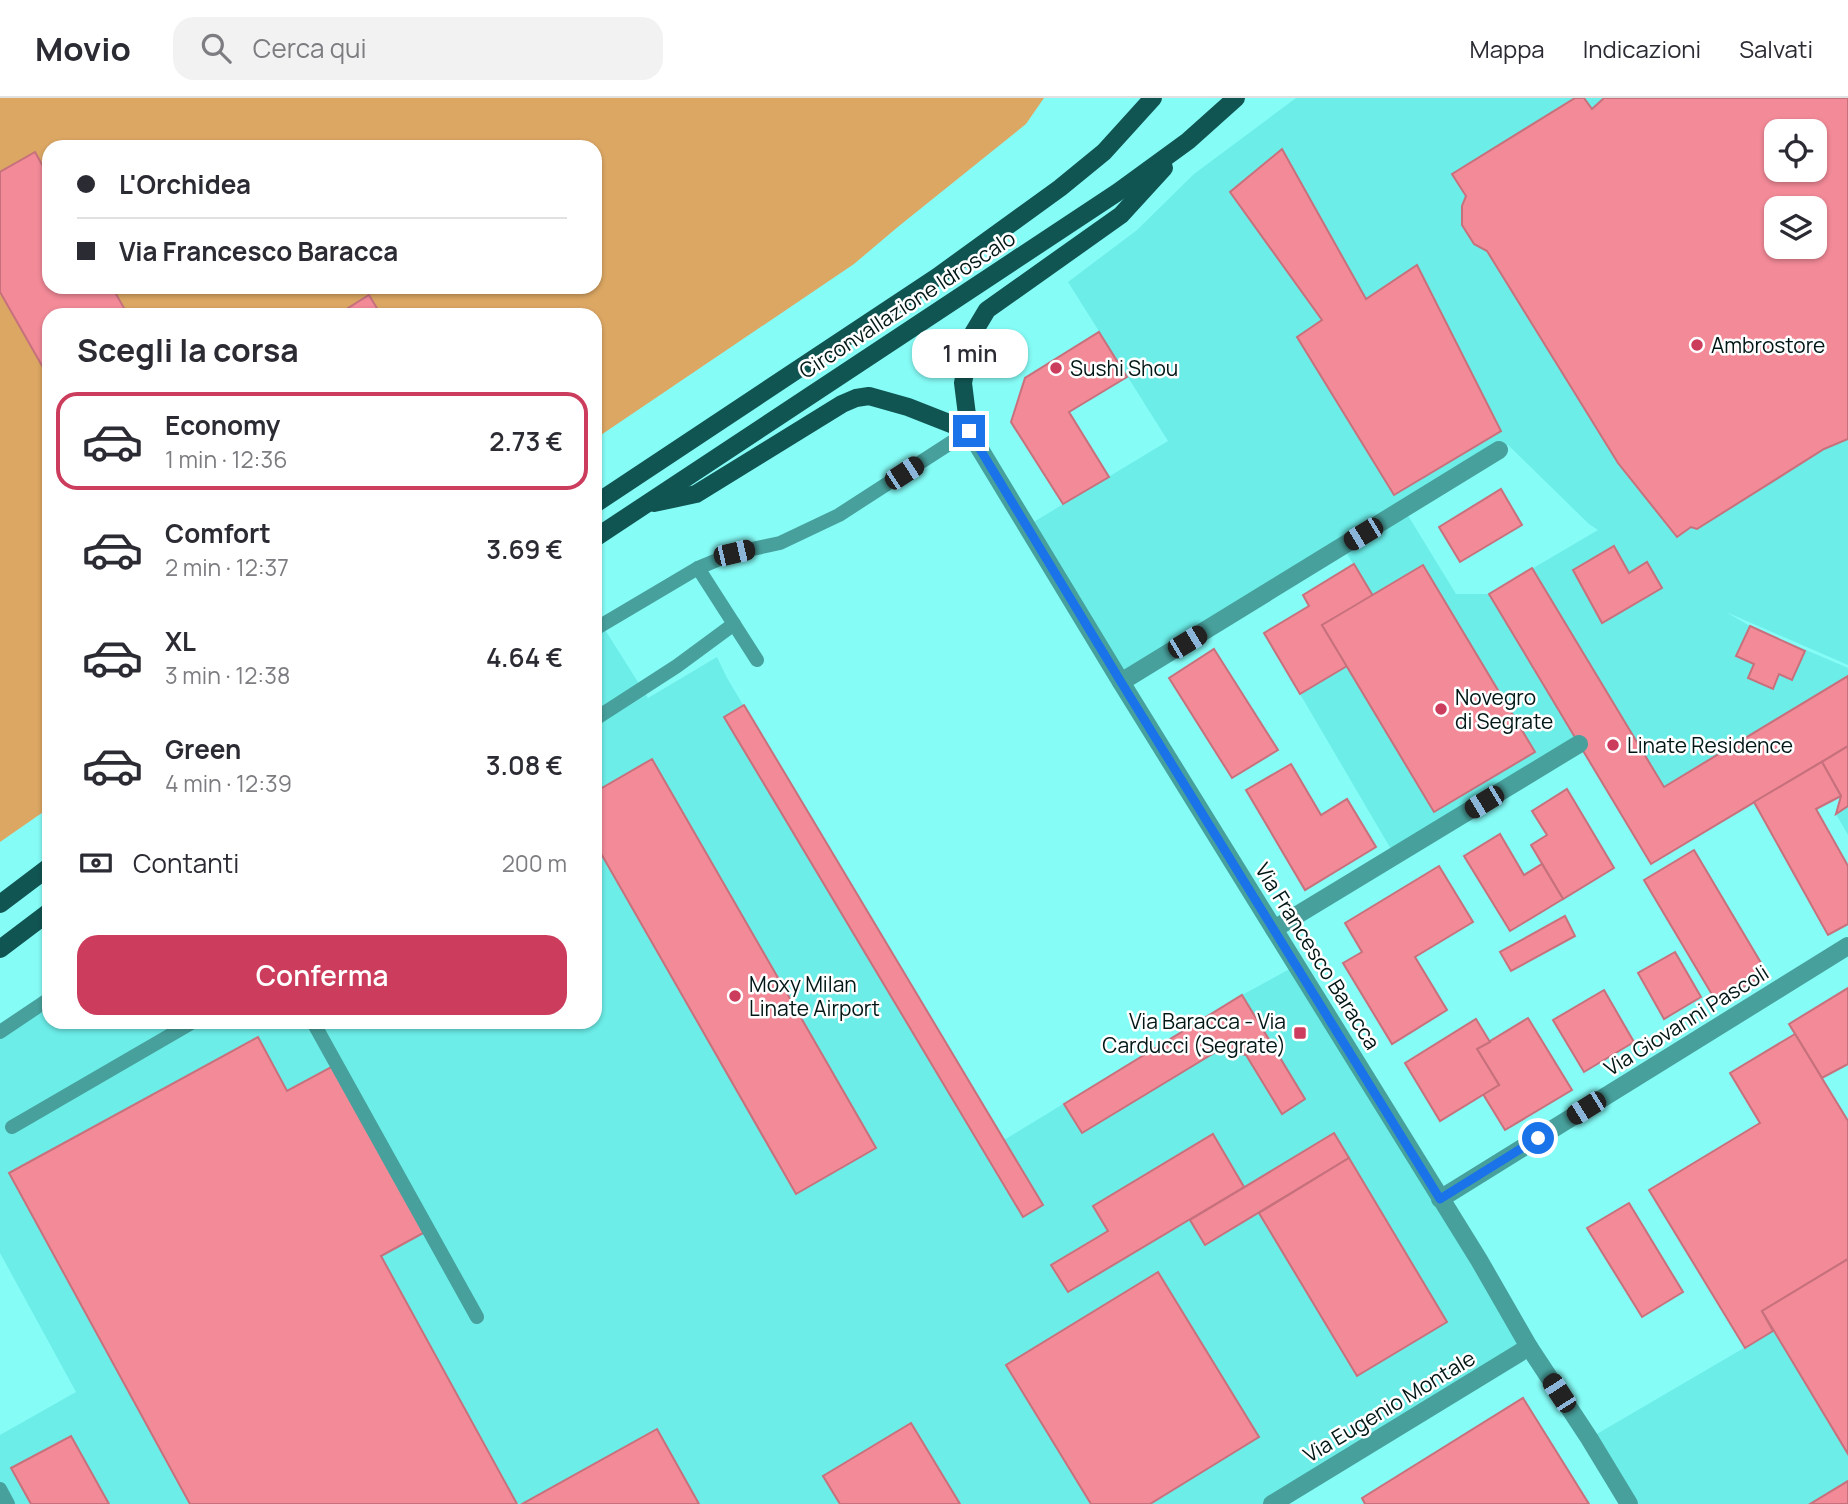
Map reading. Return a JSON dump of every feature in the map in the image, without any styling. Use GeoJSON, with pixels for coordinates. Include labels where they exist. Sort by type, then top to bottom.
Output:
{"type":"FeatureCollection","features":[{"type":"Feature","properties":{"kind":"main road","name":"Circonvallazione Idroscalo"},"geometry":{"type":"LineString","coordinates":[[602,499],[937,277],[1033,208],[1104,152],[1153,98]]}},
{"type":"Feature","properties":{"kind":"main road","name":"Circonvallazione Idroscalo"},"geometry":{"type":"LineString","coordinates":[[602,533],[1107,200],[1188,141],[1236,98]]}},
{"type":"Feature","properties":{"kind":"main road"},"geometry":{"type":"LineString","coordinates":[[643,505],[696,494],[856,398],[869,396],[908,407],[969,431],[962,383],[972,335],[987,310],[1121,215],[1188,141]]}},
{"type":"Feature","properties":{"kind":"main road"},"geometry":{"type":"LineString","coordinates":[[0,904],[42,872]]}},
{"type":"Feature","properties":{"kind":"main road"},"geometry":{"type":"LineString","coordinates":[[0,949],[42,917]]}},
{"type":"Feature","properties":{"kind":"street","name":"Via Francesco Baracca"},"geometry":{"type":"LineString","coordinates":[[969,431],[1629,1504]]}},
{"type":"Feature","properties":{"kind":"street"},"geometry":{"type":"LineString","coordinates":[[1121,682],[1499,450]]}},
{"type":"Feature","properties":{"kind":"street"},"geometry":{"type":"LineString","coordinates":[[1274,929],[1579,744]]}},
{"type":"Feature","properties":{"kind":"street","name":"Via Giovanni Pascoli"},"geometry":{"type":"LineString","coordinates":[[1440,1199],[1848,946]]}},
{"type":"Feature","properties":{"kind":"street","name":"Via Eugenio Montale"},"geometry":{"type":"LineString","coordinates":[[1272,1504],[1530,1347]]}},
{"type":"Feature","properties":{"kind":"lane"},"geometry":{"type":"LineString","coordinates":[[602,625],[698,568],[734,553],[780,542],[839,515],[969,431]]}},
{"type":"Feature","properties":{"kind":"lane"},"geometry":{"type":"LineString","coordinates":[[698,568],[757,660]]}},
{"type":"Feature","properties":{"kind":"lane"},"geometry":{"type":"LineString","coordinates":[[602,714],[677,666],[734,624]]}},
{"type":"Feature","properties":{"kind":"lane"},"geometry":{"type":"LineString","coordinates":[[0,1032],[42,1004]]}},
{"type":"Feature","properties":{"kind":"lane"},"geometry":{"type":"LineString","coordinates":[[12,1127],[181,1029]]}},
{"type":"Feature","properties":{"kind":"lane"},"geometry":{"type":"LineString","coordinates":[[317,1029],[477,1317]]}},
{"type":"Feature","properties":{"kind":"lane"},"geometry":{"type":"LineString","coordinates":[[0,1489],[9,1504]]}},
{"type":"Feature","properties":{"kind":"shaded area"},"geometry":{"type":"Polygon","coordinates":[[[0,98],[1044,98],[1026,124],[854,264],[602,434],[602,308],[42,308],[42,813],[0,842],[0,98]]]}},
{"type":"Feature","properties":{"kind":"shaded area"},"geometry":{"type":"Polygon","coordinates":[[[1296,98],[1848,98],[1848,665],[1726,612],[1750,626],[1848,668],[1848,835],[1836,814],[1840,796],[1822,762],[1651,864],[1580,747],[1395,856],[1300,694],[1347,666],[1372,595],[1343,547],[1121,682],[1027,526],[1168,441],[1068,282],[1137,230],[1194,174],[1296,98]],[[1508,445],[1404,509],[1456,594],[1489,594],[1598,530],[1508,445]]]}},
{"type":"Feature","properties":{"kind":"shaded area"},"geometry":{"type":"Polygon","coordinates":[[[602,625],[648,698],[717,657],[727,678],[1004,1140],[1242,995],[1297,965],[1529,1347],[1272,1504],[0,1504],[0,1435],[76,1392],[0,1253],[0,1032],[42,1004],[42,1029],[602,1029],[602,625]]]}},
{"type":"Feature","properties":{"kind":"shaded area"},"geometry":{"type":"Polygon","coordinates":[[[1848,1259],[1848,1481],[1810,1504],[1629,1504],[1590,1438],[1773,1331],[1762,1311],[1848,1259]]]}},
{"type":"Feature","properties":{"kind":"building","name":"Ambrostore"},"geometry":{"type":"Polygon","coordinates":[[[1575,98],[1584,98],[1592,109],[1604,98],[1848,98],[1848,439],[1824,449],[1697,529],[1691,527],[1677,537],[1618,463],[1487,251],[1474,244],[1462,225],[1462,206],[1466,196],[1452,174],[1575,98]]]}},
{"type":"Feature","properties":{"kind":"building"},"geometry":{"type":"Polygon","coordinates":[[[1282,149],[1366,299],[1417,265],[1501,431],[1394,495],[1297,337],[1322,320],[1230,192],[1282,149]]]}},
{"type":"Feature","properties":{"kind":"building"},"geometry":{"type":"Polygon","coordinates":[[[35,152],[42,164],[42,294],[116,294],[124,308],[42,308],[42,366],[0,292],[0,172],[35,152]]]}},
{"type":"Feature","properties":{"kind":"building"},"geometry":{"type":"Polygon","coordinates":[[[369,295],[377,308],[348,308],[369,295]]]}},
{"type":"Feature","properties":{"kind":"building"},"geometry":{"type":"Polygon","coordinates":[[[1099,332],[1127,377],[1069,412],[1109,477],[1063,504],[1011,422],[1025,378],[1099,332]]]}},
{"type":"Feature","properties":{"kind":"building"},"geometry":{"type":"Polygon","coordinates":[[[1501,489],[1522,525],[1460,562],[1439,527],[1501,489]]]}},
{"type":"Feature","properties":{"kind":"building"},"geometry":{"type":"Polygon","coordinates":[[[1614,546],[1629,573],[1647,562],[1662,588],[1602,623],[1573,570],[1614,546]]]}},
{"type":"Feature","properties":{"kind":"building"},"geometry":{"type":"Polygon","coordinates":[[[1354,564],[1373,596],[1322,625],[1347,666],[1300,694],[1264,633],[1309,606],[1303,595],[1354,564]]]}},
{"type":"Feature","properties":{"kind":"building","name":"Novegro di Segrate"},"geometry":{"type":"Polygon","coordinates":[[[1423,565],[1535,752],[1434,812],[1322,625],[1423,565]]]}},
{"type":"Feature","properties":{"kind":"building"},"geometry":{"type":"Polygon","coordinates":[[[1532,568],[1664,787],[1848,676],[1848,746],[1651,864],[1489,594],[1532,568]]]}},
{"type":"Feature","properties":{"kind":"building"},"geometry":{"type":"Polygon","coordinates":[[[1750,626],[1805,651],[1792,680],[1779,674],[1773,689],[1748,678],[1754,664],[1736,656],[1750,626]]]}},
{"type":"Feature","properties":{"kind":"building"},"geometry":{"type":"Polygon","coordinates":[[[1214,649],[1278,750],[1232,778],[1169,678],[1214,649]]]}},
{"type":"Feature","properties":{"kind":"building"},"geometry":{"type":"Polygon","coordinates":[[[744,705],[1043,1205],[1023,1217],[724,717],[744,705]]]}},
{"type":"Feature","properties":{"kind":"building"},"geometry":{"type":"Polygon","coordinates":[[[1848,746],[1848,806],[1836,814],[1841,796],[1822,762],[1848,746]]]}},
{"type":"Feature","properties":{"kind":"building","name":"Moxy Milan Linate Airport"},"geometry":{"type":"Polygon","coordinates":[[[652,759],[876,1148],[796,1194],[602,855],[602,788],[652,759]]]}},
{"type":"Feature","properties":{"kind":"building"},"geometry":{"type":"Polygon","coordinates":[[[1822,762],[1841,796],[1816,809],[1848,866],[1848,924],[1828,935],[1754,802],[1822,762]]]}},
{"type":"Feature","properties":{"kind":"building"},"geometry":{"type":"Polygon","coordinates":[[[1291,764],[1321,815],[1347,799],[1376,847],[1305,890],[1246,790],[1291,764]]]}},
{"type":"Feature","properties":{"kind":"building"},"geometry":{"type":"Polygon","coordinates":[[[1567,789],[1614,868],[1563,899],[1531,845],[1547,835],[1532,811],[1567,789]]]}},
{"type":"Feature","properties":{"kind":"building"},"geometry":{"type":"Polygon","coordinates":[[[1500,834],[1524,875],[1542,864],[1563,899],[1510,931],[1464,856],[1500,834]]]}},
{"type":"Feature","properties":{"kind":"building"},"geometry":{"type":"Polygon","coordinates":[[[1694,850],[1767,973],[1717,1003],[1644,880],[1694,850]]]}},
{"type":"Feature","properties":{"kind":"building"},"geometry":{"type":"Polygon","coordinates":[[[1439,866],[1473,922],[1415,957],[1447,1010],[1392,1044],[1343,963],[1362,952],[1345,923],[1439,866]]]}},
{"type":"Feature","properties":{"kind":"building"},"geometry":{"type":"Polygon","coordinates":[[[1565,916],[1575,936],[1511,971],[1500,952],[1565,916]]]}},
{"type":"Feature","properties":{"kind":"building"},"geometry":{"type":"Polygon","coordinates":[[[1675,952],[1701,997],[1664,1019],[1638,973],[1675,952]]]}},
{"type":"Feature","properties":{"kind":"building"},"geometry":{"type":"Polygon","coordinates":[[[1848,988],[1848,1064],[1822,1078],[1789,1024],[1848,988]]]}},
{"type":"Feature","properties":{"kind":"building"},"geometry":{"type":"Polygon","coordinates":[[[1604,990],[1634,1042],[1584,1072],[1553,1020],[1604,990]]]}},
{"type":"Feature","properties":{"kind":"building"},"geometry":{"type":"Polygon","coordinates":[[[1242,995],[1305,1099],[1282,1114],[1246,1055],[1219,1050],[1082,1133],[1064,1104],[1242,995]]]}},
{"type":"Feature","properties":{"kind":"building"},"geometry":{"type":"Polygon","coordinates":[[[1528,1018],[1572,1090],[1505,1130],[1483,1094],[1499,1085],[1477,1049],[1528,1018]]]}},
{"type":"Feature","properties":{"kind":"building"},"geometry":{"type":"Polygon","coordinates":[[[1476,1019],[1490,1042],[1477,1049],[1499,1085],[1440,1121],[1405,1063],[1476,1019]]]}},
{"type":"Feature","properties":{"kind":"building"},"geometry":{"type":"Polygon","coordinates":[[[1795,1034],[1848,1121],[1848,1259],[1762,1311],[1773,1331],[1745,1348],[1649,1190],[1760,1123],[1730,1073],[1795,1034]]]}},
{"type":"Feature","properties":{"kind":"building"},"geometry":{"type":"Polygon","coordinates":[[[258,1037],[287,1091],[333,1066],[425,1232],[381,1256],[517,1504],[190,1504],[9,1173],[258,1037]]]}},
{"type":"Feature","properties":{"kind":"building"},"geometry":{"type":"Polygon","coordinates":[[[1334,1133],[1349,1158],[1205,1245],[1190,1220],[1334,1133]]]}},
{"type":"Feature","properties":{"kind":"building"},"geometry":{"type":"Polygon","coordinates":[[[1213,1134],[1244,1187],[1068,1292],[1051,1265],[1108,1231],[1093,1206],[1213,1134]]]}},
{"type":"Feature","properties":{"kind":"building"},"geometry":{"type":"Polygon","coordinates":[[[1349,1158],[1447,1322],[1357,1376],[1259,1213],[1349,1158]]]}},
{"type":"Feature","properties":{"kind":"building"},"geometry":{"type":"Polygon","coordinates":[[[1629,1203],[1683,1292],[1642,1317],[1587,1228],[1629,1203]]]}},
{"type":"Feature","properties":{"kind":"building"},"geometry":{"type":"Polygon","coordinates":[[[1848,1259],[1848,1454],[1762,1311],[1848,1259]]]}},
{"type":"Feature","properties":{"kind":"building"},"geometry":{"type":"Polygon","coordinates":[[[1158,1272],[1259,1437],[1150,1504],[1091,1504],[1006,1365],[1158,1272]]]}},
{"type":"Feature","properties":{"kind":"building"},"geometry":{"type":"Polygon","coordinates":[[[1523,1398],[1589,1504],[1365,1504],[1362,1498],[1523,1398]]]}},
{"type":"Feature","properties":{"kind":"building"},"geometry":{"type":"Polygon","coordinates":[[[911,1423],[960,1504],[840,1504],[823,1476],[911,1423]]]}},
{"type":"Feature","properties":{"kind":"building"},"geometry":{"type":"Polygon","coordinates":[[[657,1429],[699,1504],[522,1504],[657,1429]]]}},
{"type":"Feature","properties":{"kind":"building"},"geometry":{"type":"Polygon","coordinates":[[[71,1436],[109,1504],[31,1504],[11,1468],[71,1436]]]}},
{"type":"Feature","properties":{"kind":"building"},"geometry":{"type":"Polygon","coordinates":[[[1848,1481],[1848,1504],[1810,1504],[1848,1481]]]}},
{"type":"Feature","properties":{"kind":"place","name":"Ambrostore"},"geometry":{"type":"Point","coordinates":[1697,345]}},
{"type":"Feature","properties":{"kind":"place","name":"Sushi Shou"},"geometry":{"type":"Point","coordinates":[1056,368]}},
{"type":"Feature","properties":{"kind":"place","name":"Novegro di Segrate"},"geometry":{"type":"Point","coordinates":[1441,709]}},
{"type":"Feature","properties":{"kind":"place","name":"Linate Residence"},"geometry":{"type":"Point","coordinates":[1613,745]}},
{"type":"Feature","properties":{"kind":"place","name":"Moxy Milan Linate Airport"},"geometry":{"type":"Point","coordinates":[735,996]}},
{"type":"Feature","properties":{"kind":"place","name":"Via Baracca - Via Carducci (Segrate)"},"geometry":{"type":"Point","coordinates":[1300,1033]}},
{"type":"Feature","properties":{"kind":"route"},"geometry":{"type":"LineString","coordinates":[[969,431],[1440,1199],[1538,1138]]}}]}
